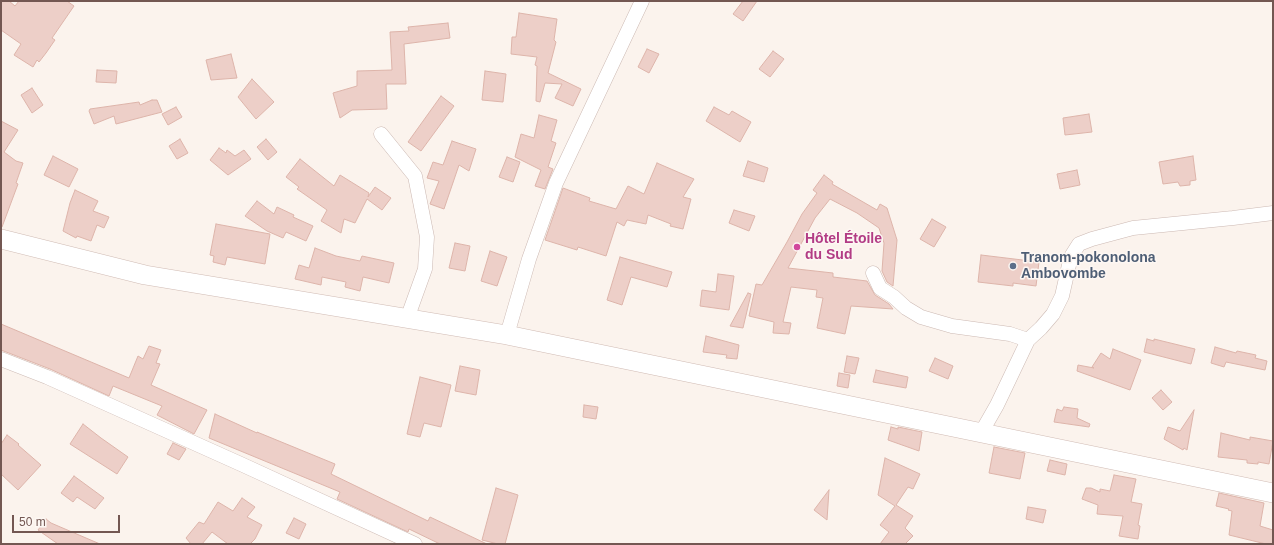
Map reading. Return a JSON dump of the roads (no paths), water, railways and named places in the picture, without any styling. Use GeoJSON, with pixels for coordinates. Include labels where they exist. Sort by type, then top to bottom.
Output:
{"type":"FeatureCollection","features":[{"type":"Feature","properties":{"kind":"main road"},"geometry":{"type":"LineString","coordinates":[[1,239],[145,275],[507,336],[1273,493]]}},
{"type":"Feature","properties":{"kind":"street"},"geometry":{"type":"LineString","coordinates":[[507,336],[529,259],[556,183],[642,1]]}},
{"type":"Feature","properties":{"kind":"street"},"geometry":{"type":"LineString","coordinates":[[381,134],[414,176],[427,236],[425,269],[407,319]]}},
{"type":"Feature","properties":{"kind":"street"},"geometry":{"type":"LineString","coordinates":[[981,433],[997,406],[1028,340],[1053,314],[1062,296],[1072,255],[1078,244],[1133,228],[1273,213]]}},
{"type":"Feature","properties":{"kind":"street"},"geometry":{"type":"LineString","coordinates":[[873,273],[880,288],[894,297],[906,308],[921,317],[952,326],[1010,334],[1028,340]]}},
{"type":"Feature","properties":{"kind":"street"},"geometry":{"type":"LineString","coordinates":[[1,358],[54,380],[415,544]]}},
{"type":"Feature","properties":{"kind":"place","name":"Hôtel Étoile du Sud"},"geometry":{"type":"Point","coordinates":[797,247]}},
{"type":"Feature","properties":{"kind":"place","name":"Tranom-pokonolona Ambovombe"},"geometry":{"type":"Point","coordinates":[1013,266]}}]}
